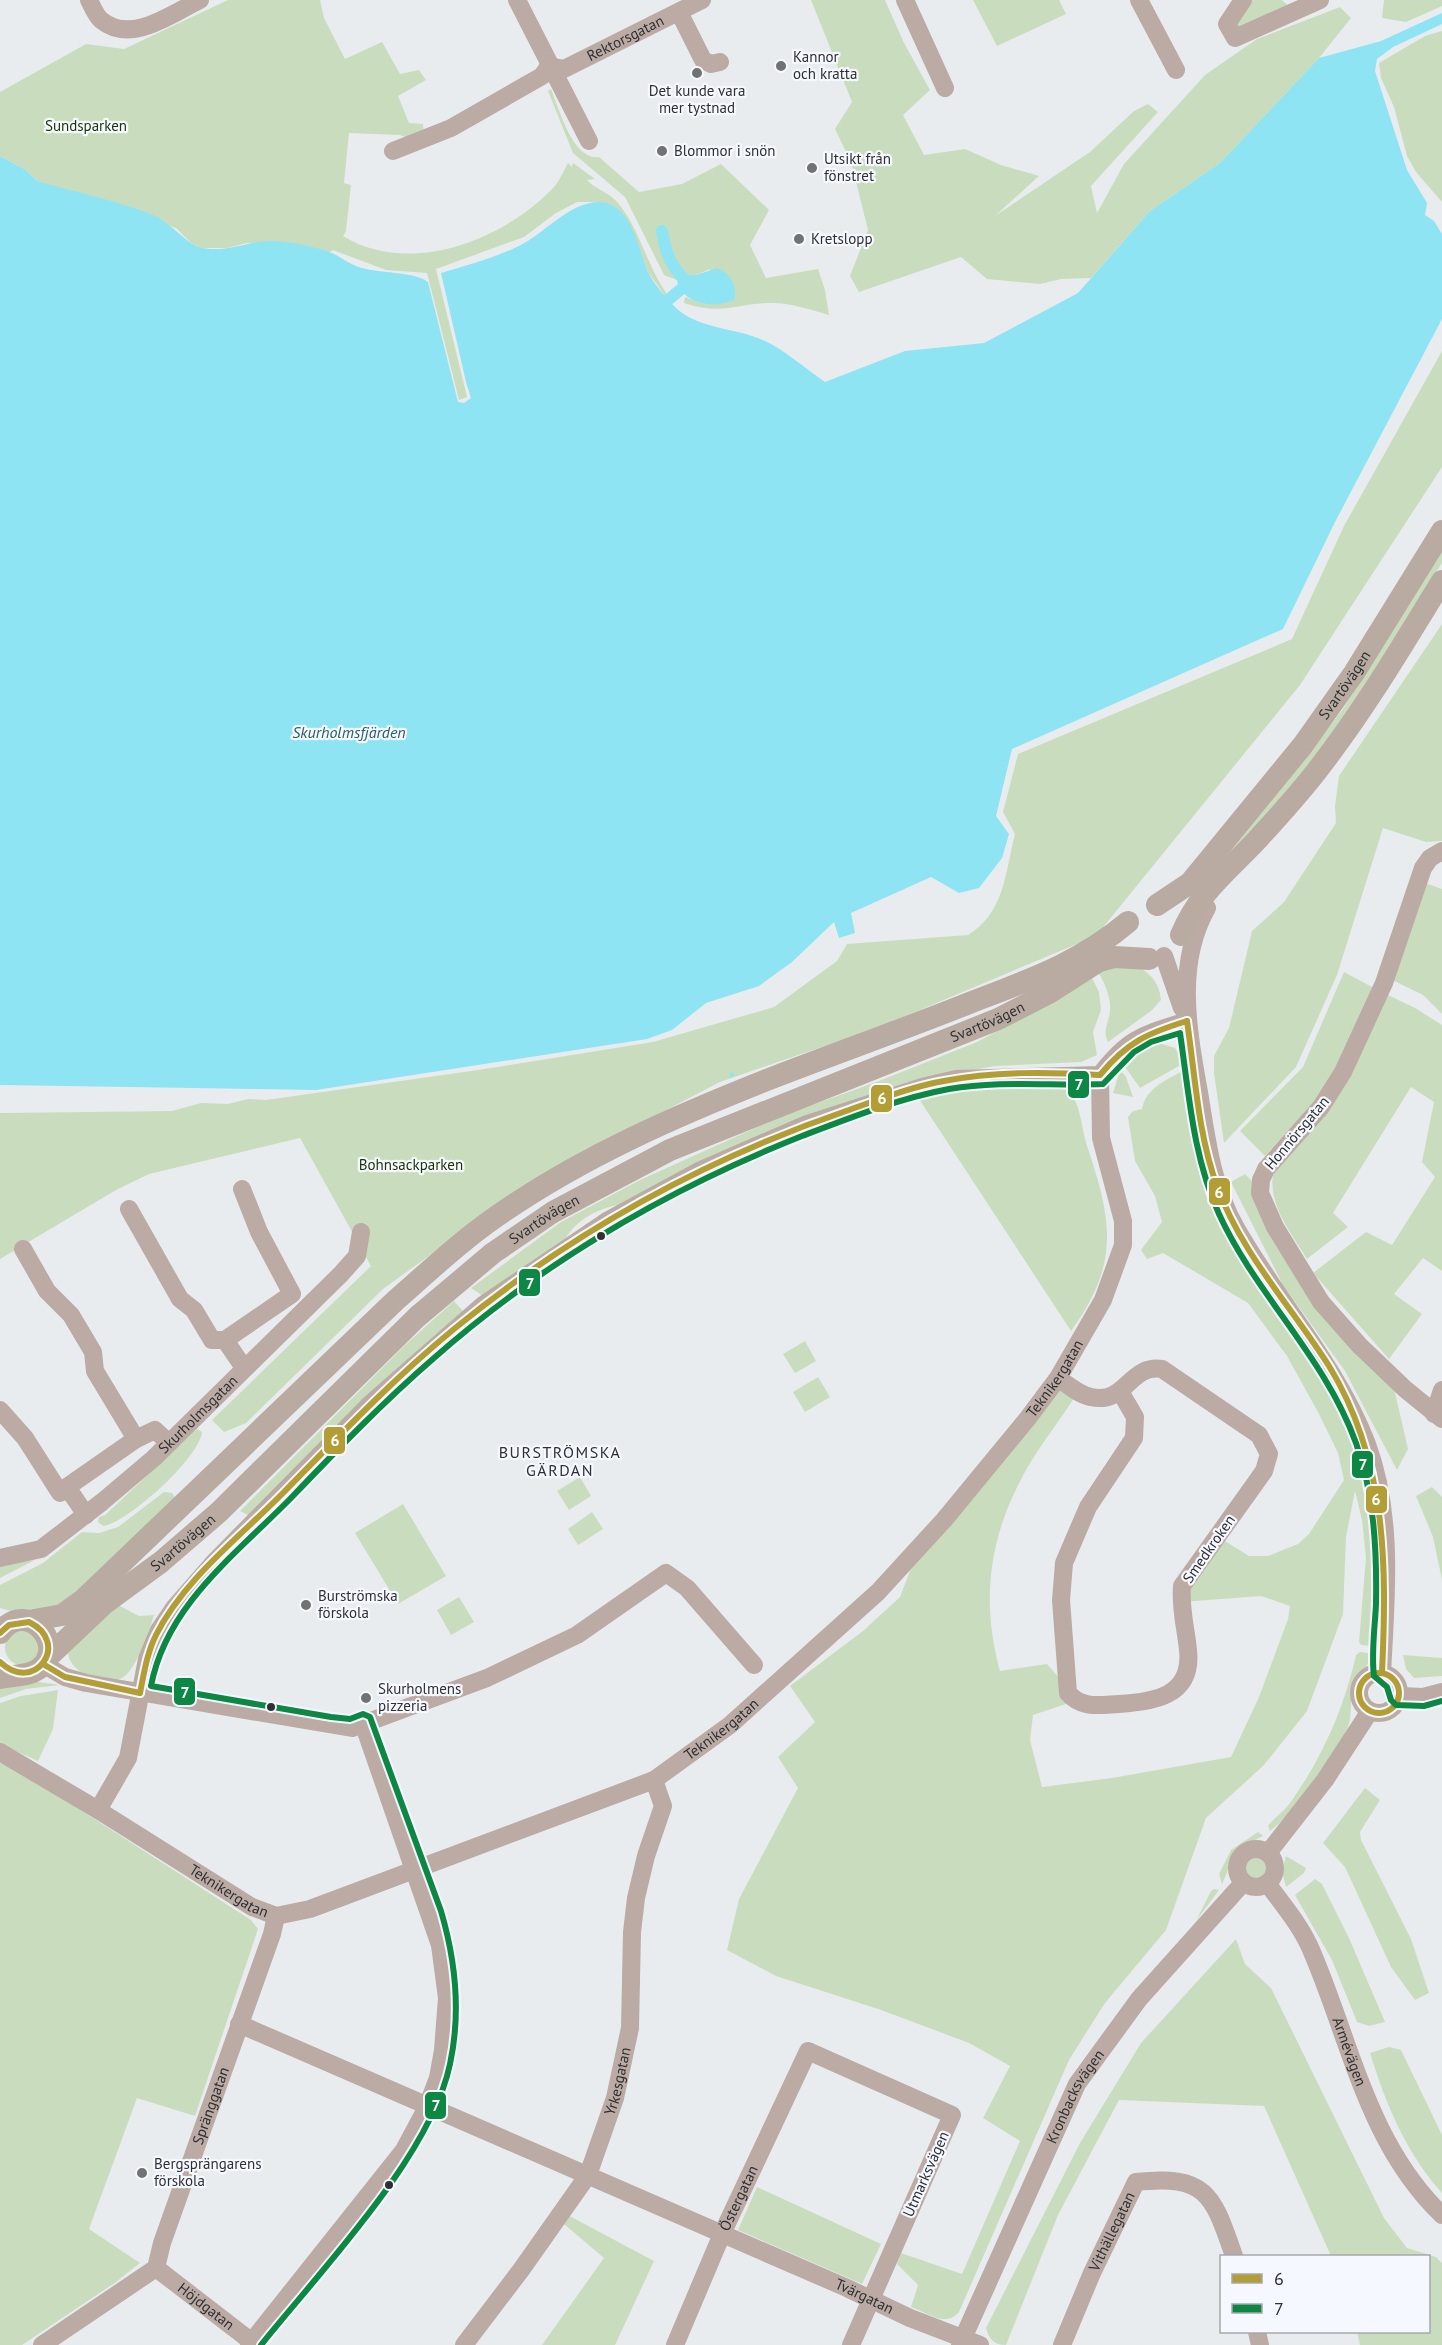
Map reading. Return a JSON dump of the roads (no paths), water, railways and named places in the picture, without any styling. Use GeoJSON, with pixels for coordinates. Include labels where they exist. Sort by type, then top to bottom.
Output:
{"type":"FeatureCollection","features":[{"type":"Feature","properties":{"kind":"main road","name":"Svartövägen"},"geometry":{"type":"LineString","coordinates":[[1158,905],[1190,883],[1303,745],[1354,674],[1442,531]]}},
{"type":"Feature","properties":{"kind":"main road","name":"Svartövägen"},"geometry":{"type":"LineString","coordinates":[[1180,935],[1194,905],[1204,892],[1256,841],[1319,768],[1354,720],[1442,581]]}},
{"type":"Feature","properties":{"kind":"main road"},"geometry":{"type":"LineString","coordinates":[[1158,905],[1168,909],[1176,916],[1180,935],[1174,950],[1157,957],[1138,954],[1131,947],[1127,936],[1128,922],[1139,909],[1158,905]]}},
{"type":"Feature","properties":{"kind":"main road","name":"Svartövägen"},"geometry":{"type":"LineString","coordinates":[[11,1676],[34,1671],[105,1603],[161,1562],[219,1512],[417,1317],[493,1253],[553,1212],[670,1150],[998,1019],[1049,993],[1074,969],[1096,955],[1128,922]]}},
{"type":"Feature","properties":{"kind":"main road","name":"Svartövägen"},"geometry":{"type":"LineString","coordinates":[[1096,955],[1157,957]]}},
{"type":"Feature","properties":{"kind":"main road","name":"Svartövägen"},"geometry":{"type":"LineString","coordinates":[[1,1629],[14,1622],[62,1615],[83,1600],[396,1300],[449,1252],[517,1203],[603,1152],[651,1129],[777,1076],[1034,980],[1074,969]]}},
{"type":"Feature","properties":{"kind":"main road"},"geometry":{"type":"LineString","coordinates":[[29,1621],[40,1627],[46,1634],[49,1645],[45,1660]]}},
{"type":"Feature","properties":{"kind":"main road"},"geometry":{"type":"LineString","coordinates":[[0,1662],[9,1670],[11,1676]]}},
{"type":"Feature","properties":{"kind":"street"},"geometry":{"type":"LineString","coordinates":[[89,0],[100,20],[119,30],[137,30],[200,0]]}},
{"type":"Feature","properties":{"kind":"street"},"geometry":{"type":"LineString","coordinates":[[517,0],[589,141]]}},
{"type":"Feature","properties":{"kind":"street","name":"Rektorsgatan"},"geometry":{"type":"LineString","coordinates":[[549,66],[564,69],[702,0]]}},
{"type":"Feature","properties":{"kind":"street"},"geometry":{"type":"LineString","coordinates":[[905,0],[945,88]]}},
{"type":"Feature","properties":{"kind":"street"},"geometry":{"type":"LineString","coordinates":[[1139,0],[1176,70]]}},
{"type":"Feature","properties":{"kind":"street"},"geometry":{"type":"LineString","coordinates":[[1243,0],[1227,24],[1235,38],[1320,0]]}},
{"type":"Feature","properties":{"kind":"street"},"geometry":{"type":"LineString","coordinates":[[679,12],[703,60],[711,64],[720,62]]}},
{"type":"Feature","properties":{"kind":"street"},"geometry":{"type":"LineString","coordinates":[[393,151],[452,128],[542,76],[549,66]]}},
{"type":"Feature","properties":{"kind":"street"},"geometry":{"type":"LineString","coordinates":[[1256,841],[1206,908],[1198,923],[1189,966],[1187,1021],[1217,1184],[1235,1226],[1331,1369],[1368,1447],[1380,1496],[1386,1540],[1382,1673]]}},
{"type":"Feature","properties":{"kind":"street","name":"Honnörsgatan"},"geometry":{"type":"LineString","coordinates":[[1438,1417],[1359,1345],[1321,1302],[1275,1227],[1264,1204],[1260,1186],[1266,1169],[1321,1107],[1336,1084],[1384,983],[1422,868],[1430,858],[1442,851]]}},
{"type":"Feature","properties":{"kind":"street"},"geometry":{"type":"LineString","coordinates":[[1157,957],[1187,1021]]}},
{"type":"Feature","properties":{"kind":"street"},"geometry":{"type":"LineString","coordinates":[[98,1810],[128,1758],[147,1659],[159,1630],[174,1608],[216,1560],[399,1377],[483,1305],[607,1221],[701,1170],[756,1146],[826,1118],[922,1087],[976,1078],[1100,1075],[1122,1048],[1133,1040],[1187,1021]]}},
{"type":"Feature","properties":{"kind":"street","name":"Teknikergatan"},"geometry":{"type":"LineString","coordinates":[[0,1752],[98,1810],[239,1900],[276,1916],[310,1909],[654,1780],[730,1725],[878,1592],[958,1503],[1058,1378],[1103,1300],[1123,1245],[1121,1206],[1101,1138],[1100,1075]]}},
{"type":"Feature","properties":{"kind":"street"},"geometry":{"type":"LineString","coordinates":[[129,1209],[180,1299],[194,1310],[212,1340],[225,1340],[292,1294],[259,1232],[242,1189]]}},
{"type":"Feature","properties":{"kind":"street","name":"Skurholmsgatan"},"geometry":{"type":"LineString","coordinates":[[0,1558],[41,1549],[86,1515],[169,1443],[357,1256],[360,1232]]}},
{"type":"Feature","properties":{"kind":"street"},"geometry":{"type":"LineString","coordinates":[[23,1249],[47,1291],[61,1303],[93,1352],[95,1371],[136,1439]]}},
{"type":"Feature","properties":{"kind":"street"},"geometry":{"type":"LineString","coordinates":[[280,1303],[293,1320]]}},
{"type":"Feature","properties":{"kind":"street"},"geometry":{"type":"LineString","coordinates":[[225,1340],[244,1368]]}},
{"type":"Feature","properties":{"kind":"street","name":"Smedkroken"},"geometry":{"type":"LineString","coordinates":[[1152,1367],[1162,1369],[1259,1435],[1268,1450],[1268,1462],[1182,1586],[1181,1597],[1188,1661],[1179,1685],[1157,1700],[1091,1705],[1075,1701],[1068,1693],[1061,1600],[1063,1574],[1080,1521],[1134,1438],[1136,1417],[1120,1393],[1140,1371],[1152,1367]]}},
{"type":"Feature","properties":{"kind":"street"},"geometry":{"type":"LineString","coordinates":[[1058,1378],[1091,1397],[1120,1393]]}},
{"type":"Feature","properties":{"kind":"street","name":"Honnörsgatan"},"geometry":{"type":"LineString","coordinates":[[1438,1417],[1442,1390]]}},
{"type":"Feature","properties":{"kind":"street"},"geometry":{"type":"LineString","coordinates":[[0,1410],[25,1438],[60,1493],[136,1439],[155,1431],[169,1443]]}},
{"type":"Feature","properties":{"kind":"street"},"geometry":{"type":"LineString","coordinates":[[67,1487],[86,1515]]}},
{"type":"Feature","properties":{"kind":"street"},"geometry":{"type":"LineString","coordinates":[[45,1660],[65,1677],[140,1693],[352,1728],[487,1677],[577,1635],[666,1573],[687,1588],[754,1665]]}},
{"type":"Feature","properties":{"kind":"street"},"geometry":{"type":"LineString","coordinates":[[1382,1673],[1395,1681],[1400,1696],[1390,1711],[1379,1714],[1370,1711],[1360,1700],[1360,1689],[1368,1676],[1382,1673]]}},
{"type":"Feature","properties":{"kind":"street"},"geometry":{"type":"LineString","coordinates":[[1400,1696],[1423,1697],[1442,1692]]}},
{"type":"Feature","properties":{"kind":"street"},"geometry":{"type":"LineString","coordinates":[[1268,1853],[1312,1798],[1370,1711]]}},
{"type":"Feature","properties":{"kind":"street"},"geometry":{"type":"LineString","coordinates":[[252,2344],[386,2174],[414,2133],[438,2078],[443,2050],[446,1980],[436,1927],[388,1800],[363,1723]]}},
{"type":"Feature","properties":{"kind":"street","name":"Yrkesgatan"},"geometry":{"type":"LineString","coordinates":[[464,2345],[521,2270],[588,2175],[615,2098],[628,2044],[632,2013],[633,1916],[646,1856],[663,1806],[654,1780]]}},
{"type":"Feature","properties":{"kind":"street"},"geometry":{"type":"LineString","coordinates":[[1251,1849],[1268,1853],[1275,1868],[1268,1883],[1252,1887],[1243,1883],[1237,1873],[1241,1856],[1251,1849]]}},
{"type":"Feature","properties":{"kind":"street","name":"Kronbacksvägen"},"geometry":{"type":"LineString","coordinates":[[968,2343],[1077,2084],[1139,1999],[1243,1883]]}},
{"type":"Feature","properties":{"kind":"street","name":"Armévägen"},"geometry":{"type":"LineString","coordinates":[[1268,1883],[1311,1950],[1370,2108],[1386,2142],[1417,2188],[1442,2215]]}},
{"type":"Feature","properties":{"kind":"street","name":"Spränggatan"},"geometry":{"type":"LineString","coordinates":[[156,2268],[162,2243],[276,1916]]}},
{"type":"Feature","properties":{"kind":"street","name":"Tvärgatan"},"geometry":{"type":"LineString","coordinates":[[239,2024],[968,2343]]}},
{"type":"Feature","properties":{"kind":"street","name":"Östergatan"},"geometry":{"type":"LineString","coordinates":[[675,2345],[722,2234],[808,2051]]}},
{"type":"Feature","properties":{"kind":"street","name":"Utmarksvägen"},"geometry":{"type":"LineString","coordinates":[[808,2051],[952,2115],[851,2345]]}},
{"type":"Feature","properties":{"kind":"street","name":"Vithällegatan"},"geometry":{"type":"LineString","coordinates":[[1062,2345],[1097,2263],[1136,2182],[1186,2183],[1202,2189],[1219,2218],[1234,2255]]}},
{"type":"Feature","properties":{"kind":"street"},"geometry":{"type":"LineString","coordinates":[[42,2345],[156,2268]]}},
{"type":"Feature","properties":{"kind":"street","name":"Höjdgatan"},"geometry":{"type":"LineString","coordinates":[[156,2268],[252,2344]]}},
{"type":"Feature","properties":{"kind":"water","name":"Skurholmsfjärden"},"geometry":{"type":"Polygon","coordinates":[[[1442,13],[1442,24],[1393,47],[1377,59],[1375,71],[1407,170],[1427,203],[1425,215],[1434,221],[1442,234],[1442,319],[1335,522],[1283,629],[1012,749],[996,816],[1009,834],[1002,858],[979,888],[959,893],[931,877],[851,913],[855,933],[839,938],[834,922],[792,962],[759,986],[706,1003],[672,1030],[647,1039],[316,1090],[0,1085],[0,156],[26,170],[37,181],[109,200],[158,217],[189,242],[199,247],[217,249],[271,241],[293,243],[329,252],[362,268],[406,274],[428,282],[458,402],[464,403],[471,398],[441,273],[519,246],[566,213],[598,202],[610,204],[626,218],[650,276],[682,313],[705,324],[754,336],[765,341],[825,382],[905,351],[984,343],[1078,293],[1150,211],[1220,163],[1319,58],[1381,41],[1442,13]]]}},
{"type":"Feature","properties":{"kind":"water"},"geometry":{"type":"Polygon","coordinates":[[[717,268],[732,280],[735,299],[718,304],[700,303],[685,295],[680,288],[677,280],[683,275],[696,275],[717,268]]]}},
{"type":"Feature","properties":{"kind":"waterway"},"geometry":{"type":"LineString","coordinates":[[662,231],[668,256],[682,277]]}},
{"type":"Feature","properties":{"kind":"waterway"},"geometry":{"type":"LineString","coordinates":[[668,300],[680,290]]}},
{"type":"Feature","properties":{"kind":"place","name":"Kannor och kratta"},"geometry":{"type":"Point","coordinates":[781,66]}},
{"type":"Feature","properties":{"kind":"place","name":"Det kunde vara mer tystnad"},"geometry":{"type":"Point","coordinates":[697,73]}},
{"type":"Feature","properties":{"kind":"place","name":"Blommor i snön"},"geometry":{"type":"Point","coordinates":[662,151]}},
{"type":"Feature","properties":{"kind":"place","name":"Utsikt från fönstret"},"geometry":{"type":"Point","coordinates":[812,168]}},
{"type":"Feature","properties":{"kind":"place","name":"Kretslopp"},"geometry":{"type":"Point","coordinates":[799,239]}},
{"type":"Feature","properties":{"kind":"place","name":"Burströmska förskola"},"geometry":{"type":"Point","coordinates":[306,1605]}},
{"type":"Feature","properties":{"kind":"place","name":"Skurholmens pizzeria"},"geometry":{"type":"Point","coordinates":[366,1698]}},
{"type":"Feature","properties":{"kind":"place","name":"Bergsprängarens förskola"},"geometry":{"type":"Point","coordinates":[142,2173]}},
{"type":"Feature","properties":{"kind":"district","name":"BURSTRÖMSKA GÄRDAN"},"geometry":{"type":"Point","coordinates":[560,1461]}},
{"type":"Feature","properties":{"kind":"park label","name":"Sundsparken"},"geometry":{"type":"Point","coordinates":[86,126]}},
{"type":"Feature","properties":{"kind":"park label","name":"Bohnsackparken"},"geometry":{"type":"Point","coordinates":[411,1165]}}]}
